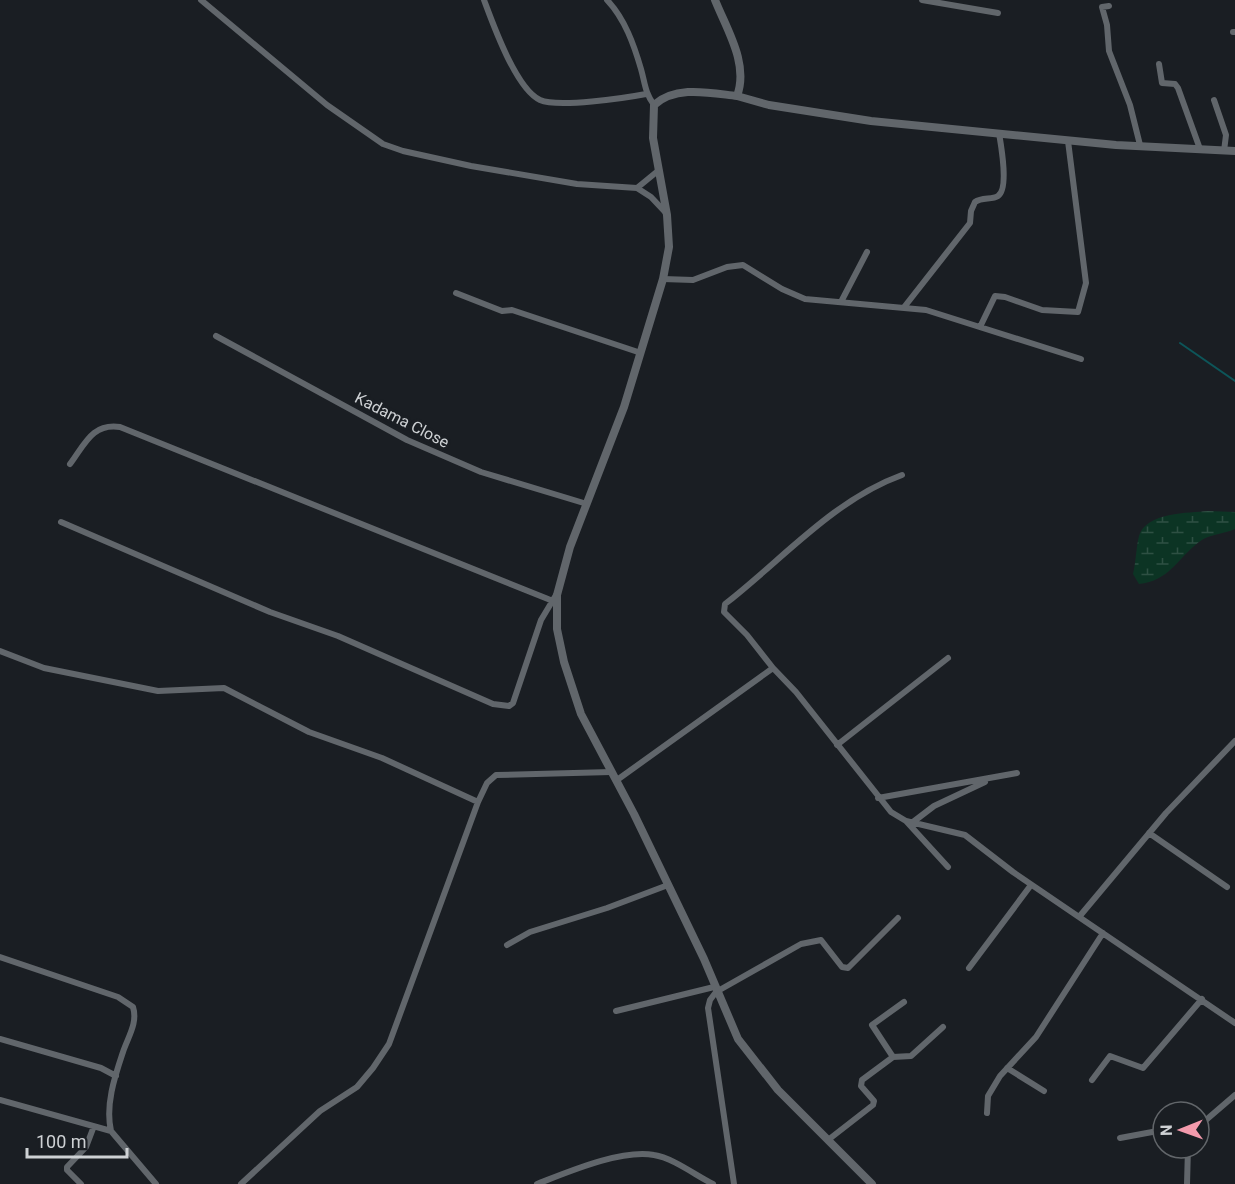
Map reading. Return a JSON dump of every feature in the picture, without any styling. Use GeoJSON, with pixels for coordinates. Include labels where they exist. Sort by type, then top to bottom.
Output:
{"type":"FeatureCollection","features":[{"type":"Feature","properties":{"kind":"street"},"geometry":{"type":"LineString","coordinates":[[201,0],[327,105],[383,144],[403,151],[471,166],[577,184],[637,188],[651,197],[667,215]]}},
{"type":"Feature","properties":{"kind":"street"},"geometry":{"type":"LineString","coordinates":[[484,0],[502,47],[523,81],[539,99],[549,102],[600,100],[646,94]]}},
{"type":"Feature","properties":{"kind":"street"},"geometry":{"type":"LineString","coordinates":[[61,522],[270,612],[338,636],[493,704],[509,706],[513,703],[541,620],[555,598],[587,504],[604,463],[641,353],[663,279],[669,247],[667,215],[653,138],[654,105],[646,94],[642,70],[629,35],[618,11],[607,0]]}},
{"type":"Feature","properties":{"kind":"street"},"geometry":{"type":"LineString","coordinates":[[715,0],[738,58],[741,85],[737,96]]}},
{"type":"Feature","properties":{"kind":"street"},"geometry":{"type":"LineString","coordinates":[[922,0],[998,13]]}},
{"type":"Feature","properties":{"kind":"street"},"geometry":{"type":"LineString","coordinates":[[1109,6],[1102,8],[1101,11],[1107,25],[1109,51],[1130,105],[1140,145]]}},
{"type":"Feature","properties":{"kind":"street"},"geometry":{"type":"LineString","coordinates":[[1159,64],[1162,82],[1175,84],[1178,88],[1200,149]]}},
{"type":"Feature","properties":{"kind":"street"},"geometry":{"type":"LineString","coordinates":[[654,105],[672,94],[695,92],[737,96],[769,105],[844,117],[1068,141],[1235,151]]}},
{"type":"Feature","properties":{"kind":"street"},"geometry":{"type":"LineString","coordinates":[[1214,100],[1226,135],[1224,151]]}},
{"type":"Feature","properties":{"kind":"street"},"geometry":{"type":"LineString","coordinates":[[905,306],[970,223],[971,211],[975,202],[998,197],[1002,192],[1004,167],[999,133]]}},
{"type":"Feature","properties":{"kind":"street"},"geometry":{"type":"LineString","coordinates":[[980,327],[995,296],[1005,297],[1041,310],[1078,312],[1086,283],[1068,141]]}},
{"type":"Feature","properties":{"kind":"street"},"geometry":{"type":"LineString","coordinates":[[637,188],[659,170]]}},
{"type":"Feature","properties":{"kind":"street"},"geometry":{"type":"LineString","coordinates":[[842,300],[867,252]]}},
{"type":"Feature","properties":{"kind":"street"},"geometry":{"type":"LineString","coordinates":[[663,279],[693,280],[727,267],[743,265],[782,289],[805,298],[905,306],[1081,359]]}},
{"type":"Feature","properties":{"kind":"street"},"geometry":{"type":"LineString","coordinates":[[456,294],[641,353]]}},
{"type":"Feature","properties":{"kind":"street","name":"Kadama Close"},"geometry":{"type":"LineString","coordinates":[[216,336],[407,440],[481,472],[587,504]]}},
{"type":"Feature","properties":{"kind":"street"},"geometry":{"type":"LineString","coordinates":[[70,464],[94,432],[102,426],[120,427],[555,598]]}},
{"type":"Feature","properties":{"kind":"street"},"geometry":{"type":"LineString","coordinates":[[902,475],[860,495],[830,516],[725,604],[724,612],[796,692],[891,812],[909,822],[964,835],[1031,885],[1235,1023]]}},
{"type":"Feature","properties":{"kind":"street"},"geometry":{"type":"LineString","coordinates":[[555,598],[557,629],[564,662],[581,714],[617,780],[704,959],[715,990],[738,1039],[753,1062],[872,1184]]}},
{"type":"Feature","properties":{"kind":"street"},"geometry":{"type":"LineString","coordinates":[[0,651],[44,668],[148,689],[187,691],[224,688],[309,732],[382,758],[478,802]]}},
{"type":"Feature","properties":{"kind":"street"},"geometry":{"type":"LineString","coordinates":[[837,745],[948,658]]}},
{"type":"Feature","properties":{"kind":"street"},"geometry":{"type":"LineString","coordinates":[[617,780],[773,668]]}},
{"type":"Feature","properties":{"kind":"street"},"geometry":{"type":"LineString","coordinates":[[1079,917],[1149,833],[1235,741]]}},
{"type":"Feature","properties":{"kind":"street"},"geometry":{"type":"LineString","coordinates":[[241,1184],[320,1111],[357,1087],[384,1052],[487,783],[496,775],[611,772]]}},
{"type":"Feature","properties":{"kind":"street"},"geometry":{"type":"LineString","coordinates":[[878,798],[1017,773],[963,790],[909,822]]}},
{"type":"Feature","properties":{"kind":"street"},"geometry":{"type":"LineString","coordinates":[[909,822],[948,867]]}},
{"type":"Feature","properties":{"kind":"street"},"geometry":{"type":"LineString","coordinates":[[1149,833],[1227,886]]}},
{"type":"Feature","properties":{"kind":"street"},"geometry":{"type":"LineString","coordinates":[[507,945],[530,932],[607,908],[668,885]]}},
{"type":"Feature","properties":{"kind":"street"},"geometry":{"type":"LineString","coordinates":[[969,968],[1031,885]]}},
{"type":"Feature","properties":{"kind":"street"},"geometry":{"type":"LineString","coordinates":[[616,1011],[715,990],[801,944],[816,939],[821,940],[842,967],[848,968],[898,918]]}},
{"type":"Feature","properties":{"kind":"street"},"geometry":{"type":"LineString","coordinates":[[987,1113],[988,1096],[1007,1068],[1036,1037],[1104,933]]}},
{"type":"Feature","properties":{"kind":"street"},"geometry":{"type":"LineString","coordinates":[[0,957],[130,1003],[134,1011],[134,1025],[116,1076],[108,1113],[111,1131],[156,1184]]}},
{"type":"Feature","properties":{"kind":"street"},"geometry":{"type":"LineString","coordinates":[[715,990],[708,1008],[734,1184]]}},
{"type":"Feature","properties":{"kind":"street"},"geometry":{"type":"LineString","coordinates":[[1092,1080],[1110,1056],[1143,1068],[1202,999]]}},
{"type":"Feature","properties":{"kind":"street"},"geometry":{"type":"LineString","coordinates":[[893,1057],[872,1025],[904,1002]]}},
{"type":"Feature","properties":{"kind":"street"},"geometry":{"type":"LineString","coordinates":[[828,1140],[873,1105],[861,1082],[893,1057],[911,1056],[943,1027]]}},
{"type":"Feature","properties":{"kind":"street"},"geometry":{"type":"LineString","coordinates":[[0,1039],[101,1068],[116,1076]]}},
{"type":"Feature","properties":{"kind":"street"},"geometry":{"type":"LineString","coordinates":[[1007,1068],[1044,1091]]}},
{"type":"Feature","properties":{"kind":"street"},"geometry":{"type":"LineString","coordinates":[[1211,1116],[1235,1095]]}},
{"type":"Feature","properties":{"kind":"street"},"geometry":{"type":"LineString","coordinates":[[0,1100],[111,1131]]}},
{"type":"Feature","properties":{"kind":"street"},"geometry":{"type":"LineString","coordinates":[[81,1184],[67,1170],[67,1167],[86,1147],[93,1126]]}},
{"type":"Feature","properties":{"kind":"street"},"geometry":{"type":"LineString","coordinates":[[1120,1138],[1151,1132]]}},
{"type":"Feature","properties":{"kind":"street"},"geometry":{"type":"LineString","coordinates":[[537,1184],[609,1160],[643,1154],[657,1155],[713,1184]]}},
{"type":"Feature","properties":{"kind":"street"},"geometry":{"type":"LineString","coordinates":[[1187,1184],[1188,1160]]}},
{"type":"Feature","properties":{"kind":"green space"},"geometry":{"type":"Polygon","coordinates":[[[1208,511],[1235,512],[1235,529],[1203,539],[1158,579],[1139,584],[1133,574],[1139,536],[1143,528],[1150,522],[1169,515],[1208,511]]]}},
{"type":"Feature","properties":{"kind":"waterway"},"geometry":{"type":"LineString","coordinates":[[1180,343],[1235,381]]}}]}
